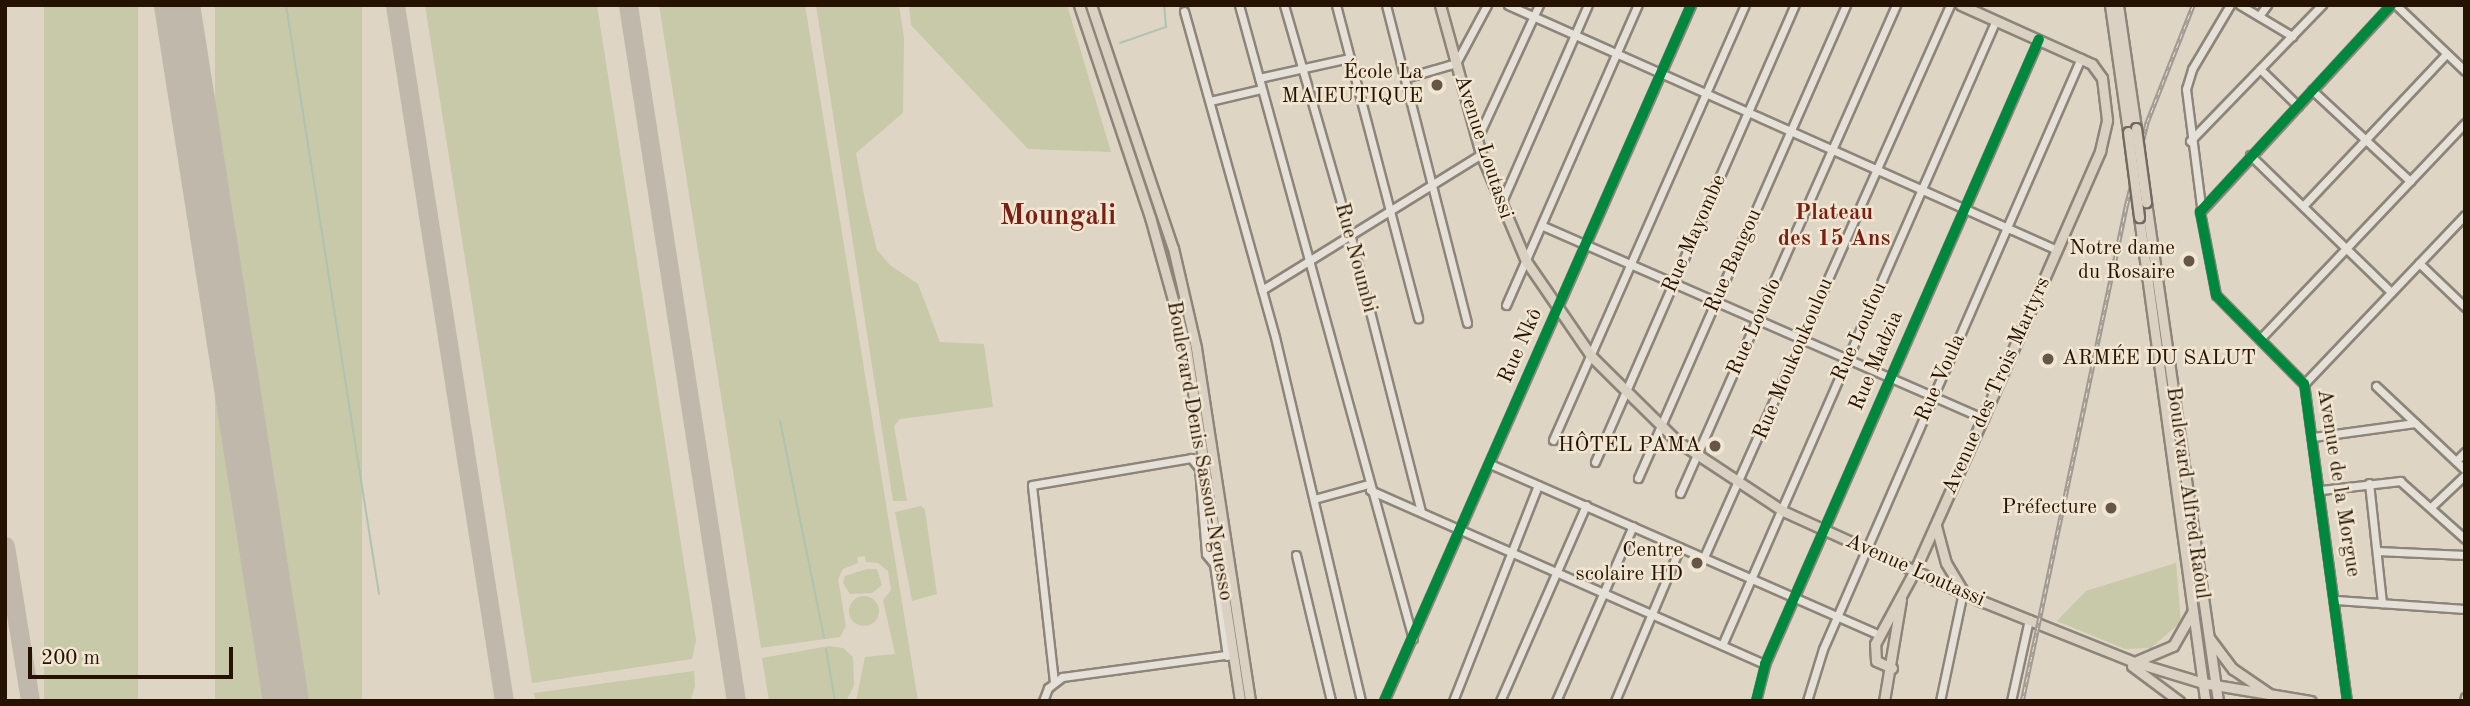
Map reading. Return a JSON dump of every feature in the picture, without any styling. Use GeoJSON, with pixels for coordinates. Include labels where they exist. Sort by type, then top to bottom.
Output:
{"type":"FeatureCollection","features":[{"type":"Feature","properties":{"kind":"main road","name":"Boulevard Denis Sassou-Nguesso"},"geometry":{"type":"LineString","coordinates":[[1079,5],[1180,321],[1230,655],[1240,701]]}},
{"type":"Feature","properties":{"kind":"main road","name":"Boulevard Denis Sassou-Nguesso"},"geometry":{"type":"LineString","coordinates":[[1091,5],[1173,248],[1204,396],[1250,701]]}},
{"type":"Feature","properties":{"kind":"main road","name":"Avenue Loutassi"},"geometry":{"type":"LineString","coordinates":[[1440,5],[1476,140],[1500,207],[1526,261],[1592,357],[1625,394],[1661,428],[1739,485],[1783,511],[1963,592],[2133,664],[2203,686],[2216,693],[2308,701]]}},
{"type":"Feature","properties":{"kind":"main road"},"geometry":{"type":"LineString","coordinates":[[1961,5],[2081,58]]}},
{"type":"Feature","properties":{"kind":"main road"},"geometry":{"type":"LineString","coordinates":[[2110,5],[2132,130]]}},
{"type":"Feature","properties":{"kind":"main road"},"geometry":{"type":"LineString","coordinates":[[2118,5],[2139,217],[2205,701]]}},
{"type":"Feature","properties":{"kind":"main road","name":"Avenue des Trois Martyrs"},"geometry":{"type":"LineString","coordinates":[[1879,635],[1915,570],[2100,151],[2107,120],[2105,94],[2099,72],[2081,58]]}},
{"type":"Feature","properties":{"kind":"main road","name":"Boulevard Alfred Raôul"},"geometry":{"type":"LineString","coordinates":[[2132,130],[2146,202],[2216,693]]}},
{"type":"Feature","properties":{"kind":"main road"},"geometry":{"type":"LineString","coordinates":[[1936,524],[1946,563],[1963,592]]}},
{"type":"Feature","properties":{"kind":"main road","name":"Avenue des Trois Martyrs"},"geometry":{"type":"LineString","coordinates":[[1884,701],[1892,668],[1902,595]]}},
{"type":"Feature","properties":{"kind":"main road"},"geometry":{"type":"LineString","coordinates":[[2179,701],[2133,664],[2173,646],[2193,610]]}},
{"type":"Feature","properties":{"kind":"main road"},"geometry":{"type":"LineString","coordinates":[[1879,635],[1872,656],[1892,668]]}},
{"type":"Feature","properties":{"kind":"main road"},"geometry":{"type":"LineString","coordinates":[[2208,635],[2233,669],[2279,698]]}},
{"type":"Feature","properties":{"kind":"street"},"geometry":{"type":"LineString","coordinates":[[1239,5],[1369,487],[1413,639]]}},
{"type":"Feature","properties":{"kind":"street","name":"Rue Noumbi"},"geometry":{"type":"LineString","coordinates":[[1284,5],[1350,233],[1421,511]]}},
{"type":"Feature","properties":{"kind":"street"},"geometry":{"type":"LineString","coordinates":[[1336,5],[1418,318]]}},
{"type":"Feature","properties":{"kind":"street"},"geometry":{"type":"LineString","coordinates":[[1387,5],[1467,323]]}},
{"type":"Feature","properties":{"kind":"street"},"geometry":{"type":"LineString","coordinates":[[1405,78],[1456,63],[1487,5]]}},
{"type":"Feature","properties":{"kind":"street"},"geometry":{"type":"LineString","coordinates":[[1508,5],[2057,250]]}},
{"type":"Feature","properties":{"kind":"street"},"geometry":{"type":"LineString","coordinates":[[1476,140],[1539,5]]}},
{"type":"Feature","properties":{"kind":"street"},"geometry":{"type":"LineString","coordinates":[[1500,207],[1588,5]]}},
{"type":"Feature","properties":{"kind":"street"},"geometry":{"type":"LineString","coordinates":[[1506,305],[1638,5]]}},
{"type":"Feature","properties":{"kind":"street","name":"Rue Nkô"},"geometry":{"type":"LineString","coordinates":[[1384,701],[1691,5]]}},
{"type":"Feature","properties":{"kind":"street"},"geometry":{"type":"LineString","coordinates":[[1553,440],[1592,357],[1745,5]]}},
{"type":"Feature","properties":{"kind":"street","name":"Rue Mayombe"},"geometry":{"type":"LineString","coordinates":[[1595,462],[1795,5]]}},
{"type":"Feature","properties":{"kind":"street","name":"Rue Bangou"},"geometry":{"type":"LineString","coordinates":[[1638,478],[1846,5]]}},
{"type":"Feature","properties":{"kind":"street","name":"Rue Louolo"},"geometry":{"type":"LineString","coordinates":[[1680,493],[1896,5]]}},
{"type":"Feature","properties":{"kind":"street","name":"Rue Moukoukoulou"},"geometry":{"type":"LineString","coordinates":[[1704,557],[1804,340],[1950,5]]}},
{"type":"Feature","properties":{"kind":"street","name":"Avenue de la Morgue"},"geometry":{"type":"LineString","coordinates":[[2230,5],[2187,81],[2190,141],[2216,295],[2304,384],[2336,600],[2347,701]]}},
{"type":"Feature","properties":{"kind":"street"},"geometry":{"type":"LineString","coordinates":[[2240,5],[2292,36]]}},
{"type":"Feature","properties":{"kind":"street"},"geometry":{"type":"LineString","coordinates":[[2259,16],[2267,5]]}},
{"type":"Feature","properties":{"kind":"street"},"geometry":{"type":"LineString","coordinates":[[2190,141],[2322,5]]}},
{"type":"Feature","properties":{"kind":"street"},"geometry":{"type":"LineString","coordinates":[[2201,206],[2393,5],[2465,71]]}},
{"type":"Feature","properties":{"kind":"street"},"geometry":{"type":"LineString","coordinates":[[1184,11],[1262,290],[1362,701]]}},
{"type":"Feature","properties":{"kind":"street","name":"Rue Loufou"},"geometry":{"type":"LineString","coordinates":[[1723,643],[1996,20]]}},
{"type":"Feature","properties":{"kind":"street","name":"Rue Madzia"},"geometry":{"type":"LineString","coordinates":[[1756,701],[1765,664],[2039,39]]}},
{"type":"Feature","properties":{"kind":"street"},"geometry":{"type":"LineString","coordinates":[[2303,206],[2446,54]]}},
{"type":"Feature","properties":{"kind":"street"},"geometry":{"type":"LineString","coordinates":[[1259,78],[1349,58]]}},
{"type":"Feature","properties":{"kind":"street","name":"Rue Voula"},"geometry":{"type":"LineString","coordinates":[[1807,701],[1837,618],[2081,58]]}},
{"type":"Feature","properties":{"kind":"street"},"geometry":{"type":"LineString","coordinates":[[2260,69],[2298,106]]}},
{"type":"Feature","properties":{"kind":"street"},"geometry":{"type":"LineString","coordinates":[[1210,101],[1261,89]]}},
{"type":"Feature","properties":{"kind":"street"},"geometry":{"type":"LineString","coordinates":[[2312,90],[2410,181]]}},
{"type":"Feature","properties":{"kind":"street"},"geometry":{"type":"LineString","coordinates":[[2260,340],[2465,123]]}},
{"type":"Feature","properties":{"kind":"street"},"geometry":{"type":"LineString","coordinates":[[1262,290],[1390,208],[1481,154]]}},
{"type":"Feature","properties":{"kind":"street"},"geometry":{"type":"LineString","coordinates":[[2250,155],[2391,292]]}},
{"type":"Feature","properties":{"kind":"street"},"geometry":{"type":"LineString","coordinates":[[2304,384],[2465,215]]}},
{"type":"Feature","properties":{"kind":"street"},"geometry":{"type":"LineString","coordinates":[[1542,226],[1983,418]]}},
{"type":"Feature","properties":{"kind":"street"},"geometry":{"type":"LineString","coordinates":[[2419,263],[2464,306]]}},
{"type":"Feature","properties":{"kind":"street"},"geometry":{"type":"LineString","coordinates":[[2376,386],[2465,470]]}},
{"type":"Feature","properties":{"kind":"street"},"geometry":{"type":"LineString","coordinates":[[2313,437],[2415,422]]}},
{"type":"Feature","properties":{"kind":"street"},"geometry":{"type":"LineString","coordinates":[[2456,461],[2465,452]]}},
{"type":"Feature","properties":{"kind":"street"},"geometry":{"type":"LineString","coordinates":[[1054,682],[1032,485],[1191,458],[1199,468],[1206,554],[1216,564]]}},
{"type":"Feature","properties":{"kind":"street"},"geometry":{"type":"LineString","coordinates":[[1490,464],[1879,635]]}},
{"type":"Feature","properties":{"kind":"street"},"geometry":{"type":"LineString","coordinates":[[2431,507],[2465,475]]}},
{"type":"Feature","properties":{"kind":"street"},"geometry":{"type":"LineString","coordinates":[[2321,491],[2400,481],[2465,539]]}},
{"type":"Feature","properties":{"kind":"street"},"geometry":{"type":"LineString","coordinates":[[2370,483],[2382,603]]}},
{"type":"Feature","properties":{"kind":"street"},"geometry":{"type":"LineString","coordinates":[[1453,701],[1538,485]]}},
{"type":"Feature","properties":{"kind":"street"},"geometry":{"type":"LineString","coordinates":[[1314,499],[1369,487],[1765,664]]}},
{"type":"Feature","properties":{"kind":"street"},"geometry":{"type":"LineString","coordinates":[[1500,701],[1586,505]]}},
{"type":"Feature","properties":{"kind":"street"},"geometry":{"type":"LineString","coordinates":[[1556,701],[1633,526]]}},
{"type":"Feature","properties":{"kind":"street"},"geometry":{"type":"LineString","coordinates":[[1615,701],[1680,547]]}},
{"type":"Feature","properties":{"kind":"street"},"geometry":{"type":"LineString","coordinates":[[2378,551],[2465,555]]}},
{"type":"Feature","properties":{"kind":"street"},"geometry":{"type":"LineString","coordinates":[[1296,555],[1331,701]]}},
{"type":"Feature","properties":{"kind":"street"},"geometry":{"type":"LineString","coordinates":[[1940,701],[1963,592]]}},
{"type":"Feature","properties":{"kind":"street"},"geometry":{"type":"LineString","coordinates":[[2336,600],[2465,608]]}},
{"type":"Feature","properties":{"kind":"street"},"geometry":{"type":"LineString","coordinates":[[2011,701],[2029,619]]}},
{"type":"Feature","properties":{"kind":"street"},"geometry":{"type":"LineString","coordinates":[[1043,701],[1054,682],[1062,677],[1230,655]]}},
{"type":"Feature","properties":{"kind":"green space"},"geometry":{"type":"Polygon","coordinates":[[[44,5],[138,5],[138,701],[44,701],[44,5]]]}},
{"type":"Feature","properties":{"kind":"green space"},"geometry":{"type":"Polygon","coordinates":[[[215,5],[362,5],[362,701],[215,701],[215,5]]]}},
{"type":"Feature","properties":{"kind":"green space"},"geometry":{"type":"Polygon","coordinates":[[[425,5],[597,5],[696,640],[692,659],[532,683],[425,5]]]}},
{"type":"Feature","properties":{"kind":"green space"},"geometry":{"type":"Polygon","coordinates":[[[659,5],[805,5],[918,701],[856,701],[865,657],[895,654],[883,600],[891,590],[888,571],[878,563],[866,562],[865,556],[857,557],[858,563],[843,569],[838,579],[846,626],[840,637],[761,648],[659,5]]]}},
{"type":"Feature","properties":{"kind":"green space"},"geometry":{"type":"Polygon","coordinates":[[[816,5],[899,5],[904,38],[903,113],[856,153],[877,250],[890,265],[918,284],[940,342],[984,344],[993,407],[900,419],[894,426],[907,501],[893,501],[816,5]]]}},
{"type":"Feature","properties":{"kind":"green space"},"geometry":{"type":"Polygon","coordinates":[[[909,5],[1067,5],[1111,152],[1028,149],[911,25],[909,5]]]}},
{"type":"Feature","properties":{"kind":"green space"},"geometry":{"type":"Polygon","coordinates":[[[921,506],[925,510],[937,594],[912,601],[895,512],[921,506]]]}},
{"type":"Feature","properties":{"kind":"green space"},"geometry":{"type":"Polygon","coordinates":[[[2176,563],[2181,622],[2151,648],[2125,649],[2057,621],[2086,591],[2176,563]]]}},
{"type":"Feature","properties":{"kind":"green space"},"geometry":{"type":"Polygon","coordinates":[[[867,569],[877,569],[882,585],[872,593],[850,594],[843,583],[845,576],[867,569]]]}},
{"type":"Feature","properties":{"kind":"green space"},"geometry":{"type":"Polygon","coordinates":[[[864,596],[874,601],[879,611],[874,621],[864,626],[854,621],[849,611],[854,601],[864,596]]]}},
{"type":"Feature","properties":{"kind":"green space"},"geometry":{"type":"Polygon","coordinates":[[[829,646],[843,648],[853,657],[854,686],[846,701],[769,701],[762,658],[829,646]]]}},
{"type":"Feature","properties":{"kind":"green space"},"geometry":{"type":"Polygon","coordinates":[[[694,671],[695,687],[690,701],[536,701],[534,693],[694,671]]]}},
{"type":"Feature","properties":{"kind":"waterway"},"geometry":{"type":"LineString","coordinates":[[286,5],[379,594]]}},
{"type":"Feature","properties":{"kind":"waterway"},"geometry":{"type":"LineString","coordinates":[[1120,43],[1166,27],[1164,5]]}},
{"type":"Feature","properties":{"kind":"waterway"},"geometry":{"type":"LineString","coordinates":[[780,421],[824,638]]}},
{"type":"Feature","properties":{"kind":"waterway"},"geometry":{"type":"LineString","coordinates":[[826,649],[835,701]]}},
{"type":"Feature","properties":{"kind":"taxiway"},"geometry":{"type":"LineString","coordinates":[[395,5],[504,701]]}},
{"type":"Feature","properties":{"kind":"taxiway"},"geometry":{"type":"LineString","coordinates":[[628,5],[736,701]]}},
{"type":"Feature","properties":{"kind":"taxiway"},"geometry":{"type":"LineString","coordinates":[[5,546],[30,701]]}},
{"type":"Feature","properties":{"kind":"runway"},"geometry":{"type":"LineString","coordinates":[[177,5],[286,701]]}},
{"type":"Feature","properties":{"kind":"railway"},"geometry":{"type":"LineString","coordinates":[[2022,701],[2126,206],[2147,122],[2193,5]]}},
{"type":"Feature","properties":{"kind":"cycle path"},"geometry":{"type":"LineString","coordinates":[[1384,701],[1691,5]]}},
{"type":"Feature","properties":{"kind":"cycle path"},"geometry":{"type":"LineString","coordinates":[[2347,701],[2304,384],[2216,295],[2200,212],[2391,5]]}},
{"type":"Feature","properties":{"kind":"cycle path"},"geometry":{"type":"LineString","coordinates":[[1756,701],[1765,664],[2039,39]]}},
{"type":"Feature","properties":{"kind":"place","name":"École La MAIEUTIQUE"},"geometry":{"type":"Point","coordinates":[1437,85]}},
{"type":"Feature","properties":{"kind":"place","name":"Notre dame du Rosaire"},"geometry":{"type":"Point","coordinates":[2189,261]}},
{"type":"Feature","properties":{"kind":"place","name":"ARMÉE DU SALUT"},"geometry":{"type":"Point","coordinates":[2048,359]}},
{"type":"Feature","properties":{"kind":"place","name":"HÔTEL PAMA"},"geometry":{"type":"Point","coordinates":[1715,446]}},
{"type":"Feature","properties":{"kind":"place","name":"Préfecture"},"geometry":{"type":"Point","coordinates":[2111,508]}},
{"type":"Feature","properties":{"kind":"place","name":"Centre scolaire HD"},"geometry":{"type":"Point","coordinates":[1697,563]}},
{"type":"Feature","properties":{"kind":"district","name":"Moungali"},"geometry":{"type":"Point","coordinates":[1058,217]}},
{"type":"Feature","properties":{"kind":"district","name":"Plateau des 15 Ans"},"geometry":{"type":"Point","coordinates":[1834,226]}}]}
